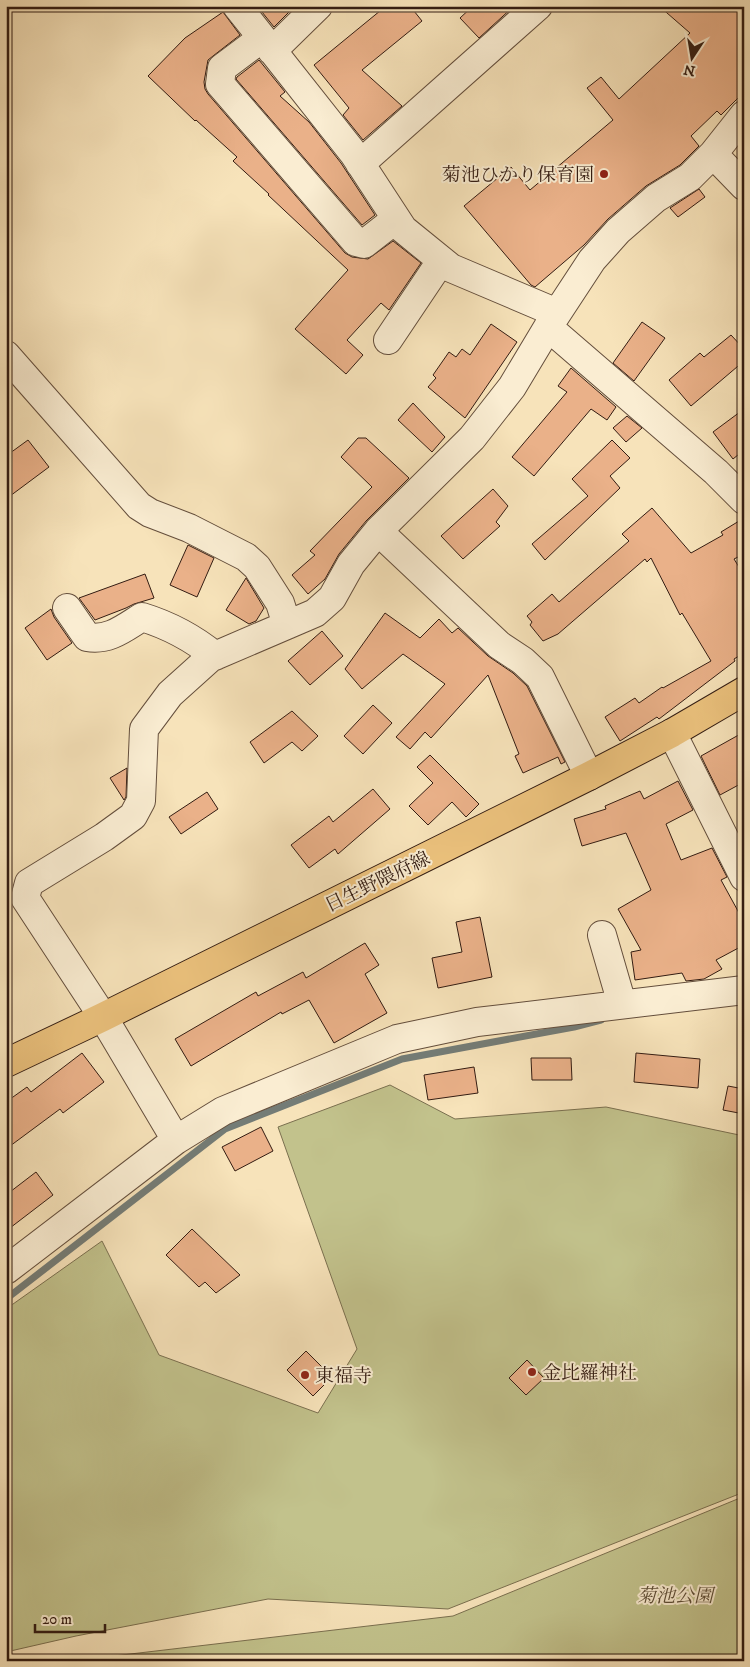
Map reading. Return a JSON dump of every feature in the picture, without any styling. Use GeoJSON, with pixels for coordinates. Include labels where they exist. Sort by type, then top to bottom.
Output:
{"type":"FeatureCollection","features":[{"type":"Feature","properties":{"kind":"main road","name":"日生野隈府線"},"geometry":{"type":"LineString","coordinates":[[6,1063],[103,1017],[588,776],[672,733],[744,691]]}},
{"type":"Feature","properties":{"kind":"street"},"geometry":{"type":"LineString","coordinates":[[237,6],[360,164],[403,229],[451,268],[553,320],[744,500]]}},
{"type":"Feature","properties":{"kind":"street"},"geometry":{"type":"LineString","coordinates":[[318,6],[267,45],[222,68],[220,84],[356,242],[364,244],[396,219]]}},
{"type":"Feature","properties":{"kind":"street"},"geometry":{"type":"LineString","coordinates":[[360,164],[538,6]]}},
{"type":"Feature","properties":{"kind":"street"},"geometry":{"type":"LineString","coordinates":[[176,1140],[103,1017],[16,901],[29,883],[104,837],[133,816],[141,801],[144,729],[170,694],[210,658],[315,613],[332,598],[352,564],[378,531],[472,438],[512,387],[592,260],[618,231],[656,198],[690,177],[713,154],[744,115]]}},
{"type":"Feature","properties":{"kind":"street"},"geometry":{"type":"LineString","coordinates":[[713,154],[744,186]]}},
{"type":"Feature","properties":{"kind":"street"},"geometry":{"type":"LineString","coordinates":[[388,340],[442,261]]}},
{"type":"Feature","properties":{"kind":"street"},"geometry":{"type":"LineString","coordinates":[[6,355],[139,506],[150,513],[189,528],[246,557],[257,567],[280,603],[287,625]]}},
{"type":"Feature","properties":{"kind":"street"},"geometry":{"type":"LineString","coordinates":[[378,531],[499,645],[523,661],[540,677],[588,776]]}},
{"type":"Feature","properties":{"kind":"street"},"geometry":{"type":"LineString","coordinates":[[67,608],[87,636],[96,638],[113,635],[142,617],[166,624],[203,646],[215,656]]}},
{"type":"Feature","properties":{"kind":"street"},"geometry":{"type":"LineString","coordinates":[[672,733],[744,877]]}},
{"type":"Feature","properties":{"kind":"street"},"geometry":{"type":"LineString","coordinates":[[602,935],[622,1004]]}},
{"type":"Feature","properties":{"kind":"street"},"geometry":{"type":"LineString","coordinates":[[6,1270],[176,1140],[223,1111],[397,1039],[477,1022],[744,990]]}},
{"type":"Feature","properties":{"kind":"green space"},"geometry":{"type":"Polygon","coordinates":[[[390,1085],[455,1119],[606,1107],[744,1136],[744,1490],[739,1494],[448,1609],[268,1599],[76,1636],[6,1652],[6,1309],[102,1241],[159,1355],[318,1413],[357,1349],[278,1127],[390,1085]]]}},
{"type":"Feature","properties":{"kind":"green space","name":"菊池公園"},"geometry":{"type":"Polygon","coordinates":[[[740,1498],[744,1502],[744,1661],[71,1661],[453,1616],[740,1498]]]}},
{"type":"Feature","properties":{"kind":"building"},"geometry":{"type":"Polygon","coordinates":[[[259,6],[295,6],[274,27],[259,6]]]}},
{"type":"Feature","properties":{"kind":"building"},"geometry":{"type":"Polygon","coordinates":[[[386,6],[410,6],[422,21],[362,70],[402,106],[363,140],[343,115],[349,108],[314,65],[386,6]]]}},
{"type":"Feature","properties":{"kind":"building"},"geometry":{"type":"Polygon","coordinates":[[[473,6],[514,6],[479,38],[460,18],[473,6]]]}},
{"type":"Feature","properties":{"kind":"building"},"geometry":{"type":"Polygon","coordinates":[[[659,6],[744,6],[744,92],[721,115],[717,111],[691,136],[699,146],[680,165],[646,186],[608,219],[584,245],[535,287],[531,285],[464,206],[511,167],[530,190],[613,120],[587,88],[601,77],[619,99],[690,33],[659,6]]]}},
{"type":"Feature","properties":{"kind":"building"},"geometry":{"type":"Polygon","coordinates":[[[223,12],[240,35],[208,60],[204,82],[208,94],[345,253],[352,257],[368,259],[393,241],[421,263],[389,310],[381,303],[347,340],[363,355],[346,374],[295,329],[348,270],[233,161],[237,157],[195,121],[148,76],[185,38],[223,12]]]}},
{"type":"Feature","properties":{"kind":"building"},"geometry":{"type":"Polygon","coordinates":[[[259,60],[285,92],[280,96],[309,122],[341,163],[375,215],[362,225],[236,79],[259,60]]]}},
{"type":"Feature","properties":{"kind":"building"},"geometry":{"type":"Polygon","coordinates":[[[699,189],[705,197],[678,217],[670,208],[699,189]]]}},
{"type":"Feature","properties":{"kind":"building"},"geometry":{"type":"Polygon","coordinates":[[[642,322],[665,338],[634,381],[613,363],[642,322]]]}},
{"type":"Feature","properties":{"kind":"building"},"geometry":{"type":"Polygon","coordinates":[[[491,324],[517,342],[465,418],[428,387],[436,378],[433,375],[449,352],[456,357],[462,349],[470,355],[491,324]]]}},
{"type":"Feature","properties":{"kind":"building"},"geometry":{"type":"Polygon","coordinates":[[[731,335],[744,349],[744,361],[691,406],[669,380],[700,353],[704,357],[731,335]]]}},
{"type":"Feature","properties":{"kind":"building"},"geometry":{"type":"Polygon","coordinates":[[[571,368],[616,407],[607,420],[591,409],[534,476],[512,457],[567,392],[558,386],[571,368]]]}},
{"type":"Feature","properties":{"kind":"building"},"geometry":{"type":"Polygon","coordinates":[[[413,403],[445,437],[432,452],[398,420],[413,403]]]}},
{"type":"Feature","properties":{"kind":"building"},"geometry":{"type":"Polygon","coordinates":[[[744,409],[744,450],[733,459],[713,432],[744,409]]]}},
{"type":"Feature","properties":{"kind":"building"},"geometry":{"type":"Polygon","coordinates":[[[627,416],[642,428],[626,442],[613,428],[627,416]]]}},
{"type":"Feature","properties":{"kind":"building"},"geometry":{"type":"Polygon","coordinates":[[[358,438],[366,438],[409,478],[366,521],[339,554],[325,579],[308,594],[292,575],[315,555],[310,551],[372,487],[341,457],[358,438]]]}},
{"type":"Feature","properties":{"kind":"building"},"geometry":{"type":"Polygon","coordinates":[[[28,440],[49,467],[6,499],[6,456],[28,440]]]}},
{"type":"Feature","properties":{"kind":"building"},"geometry":{"type":"Polygon","coordinates":[[[612,440],[630,458],[610,476],[620,488],[545,560],[532,544],[588,496],[572,479],[612,440]]]}},
{"type":"Feature","properties":{"kind":"building"},"geometry":{"type":"Polygon","coordinates":[[[493,489],[508,506],[496,522],[500,526],[463,559],[441,536],[493,489]]]}},
{"type":"Feature","properties":{"kind":"building"},"geometry":{"type":"Polygon","coordinates":[[[652,508],[691,553],[723,535],[721,532],[744,518],[744,566],[738,557],[734,559],[744,575],[744,653],[659,719],[657,717],[620,741],[605,717],[635,698],[639,703],[662,687],[711,661],[682,613],[680,615],[651,558],[647,562],[645,559],[558,634],[543,641],[530,625],[532,622],[527,616],[552,594],[559,602],[629,541],[622,534],[652,508]]]}},
{"type":"Feature","properties":{"kind":"building"},"geometry":{"type":"Polygon","coordinates":[[[188,545],[214,558],[197,597],[170,585],[188,545]]]}},
{"type":"Feature","properties":{"kind":"building"},"geometry":{"type":"Polygon","coordinates":[[[145,574],[154,598],[95,620],[79,598],[145,574]]]}},
{"type":"Feature","properties":{"kind":"building"},"geometry":{"type":"Polygon","coordinates":[[[246,578],[264,608],[256,621],[249,624],[226,610],[246,578]]]}},
{"type":"Feature","properties":{"kind":"building"},"geometry":{"type":"Polygon","coordinates":[[[51,609],[54,617],[72,643],[47,660],[25,628],[51,609]]]}},
{"type":"Feature","properties":{"kind":"building"},"geometry":{"type":"Polygon","coordinates":[[[385,613],[420,638],[439,619],[452,633],[458,628],[488,656],[513,673],[527,686],[565,762],[561,764],[558,757],[523,773],[515,756],[519,754],[488,675],[431,738],[425,732],[410,749],[396,737],[445,684],[403,654],[362,689],[345,669],[385,613]]]}},
{"type":"Feature","properties":{"kind":"building"},"geometry":{"type":"Polygon","coordinates":[[[322,631],[343,656],[310,685],[288,661],[322,631]]]}},
{"type":"Feature","properties":{"kind":"building"},"geometry":{"type":"Polygon","coordinates":[[[373,705],[392,723],[363,754],[344,736],[373,705]]]}},
{"type":"Feature","properties":{"kind":"building"},"geometry":{"type":"Polygon","coordinates":[[[292,711],[318,736],[302,751],[292,742],[264,763],[250,742],[292,711]]]}},
{"type":"Feature","properties":{"kind":"building"},"geometry":{"type":"Polygon","coordinates":[[[744,732],[744,782],[720,795],[701,756],[744,732]]]}},
{"type":"Feature","properties":{"kind":"building"},"geometry":{"type":"Polygon","coordinates":[[[430,755],[479,804],[466,817],[452,802],[428,825],[409,806],[433,783],[417,767],[430,755]]]}},
{"type":"Feature","properties":{"kind":"building"},"geometry":{"type":"Polygon","coordinates":[[[127,768],[126,797],[124,800],[110,778],[127,768]]]}},
{"type":"Feature","properties":{"kind":"building"},"geometry":{"type":"Polygon","coordinates":[[[678,781],[693,810],[666,824],[681,860],[712,848],[727,877],[721,880],[744,922],[744,945],[716,960],[722,969],[704,979],[686,981],[682,973],[635,980],[631,952],[641,950],[618,909],[651,890],[626,833],[582,846],[574,819],[606,809],[605,806],[640,791],[644,799],[678,781]]]}},
{"type":"Feature","properties":{"kind":"building"},"geometry":{"type":"Polygon","coordinates":[[[373,789],[390,809],[338,854],[335,849],[309,868],[291,845],[329,816],[333,822],[373,789]]]}},
{"type":"Feature","properties":{"kind":"building"},"geometry":{"type":"Polygon","coordinates":[[[207,792],[218,809],[181,834],[169,817],[207,792]]]}},
{"type":"Feature","properties":{"kind":"building"},"geometry":{"type":"Polygon","coordinates":[[[480,917],[492,977],[438,988],[432,958],[462,952],[456,922],[480,917]]]}},
{"type":"Feature","properties":{"kind":"building"},"geometry":{"type":"Polygon","coordinates":[[[365,943],[379,965],[365,974],[387,1013],[334,1043],[309,1000],[282,1014],[281,1012],[191,1066],[175,1039],[256,992],[258,996],[303,972],[306,978],[365,943]]]}},
{"type":"Feature","properties":{"kind":"building"},"geometry":{"type":"Polygon","coordinates":[[[82,1053],[104,1082],[63,1113],[60,1109],[6,1149],[6,1102],[27,1087],[31,1092],[82,1053]]]}},
{"type":"Feature","properties":{"kind":"building"},"geometry":{"type":"Polygon","coordinates":[[[636,1053],[700,1059],[698,1088],[634,1082],[636,1053]]]}},
{"type":"Feature","properties":{"kind":"building"},"geometry":{"type":"Polygon","coordinates":[[[531,1058],[571,1058],[572,1080],[532,1080],[531,1058]]]}},
{"type":"Feature","properties":{"kind":"building"},"geometry":{"type":"Polygon","coordinates":[[[474,1067],[478,1093],[428,1100],[424,1075],[474,1067]]]}},
{"type":"Feature","properties":{"kind":"building"},"geometry":{"type":"Polygon","coordinates":[[[728,1086],[744,1089],[744,1114],[723,1110],[728,1086]]]}},
{"type":"Feature","properties":{"kind":"building"},"geometry":{"type":"Polygon","coordinates":[[[261,1127],[273,1151],[235,1171],[222,1147],[261,1127]]]}},
{"type":"Feature","properties":{"kind":"building"},"geometry":{"type":"Polygon","coordinates":[[[36,1172],[53,1195],[6,1231],[6,1195],[36,1172]]]}},
{"type":"Feature","properties":{"kind":"building"},"geometry":{"type":"Polygon","coordinates":[[[192,1229],[240,1275],[216,1293],[205,1282],[199,1287],[166,1255],[192,1229]]]}},
{"type":"Feature","properties":{"kind":"building"},"geometry":{"type":"Polygon","coordinates":[[[306,1351],[332,1377],[313,1396],[287,1370],[306,1351]]]}},
{"type":"Feature","properties":{"kind":"building"},"geometry":{"type":"Polygon","coordinates":[[[527,1360],[544,1378],[526,1395],[509,1378],[527,1360]]]}},
{"type":"Feature","properties":{"kind":"waterway"},"geometry":{"type":"LineString","coordinates":[[6,1299],[225,1129],[402,1059],[574,1027],[601,1020]]}},
{"type":"Feature","properties":{"kind":"place","name":"菊池ひかり保育園"},"geometry":{"type":"Point","coordinates":[604,174]}},
{"type":"Feature","properties":{"kind":"place","name":"金比羅神社"},"geometry":{"type":"Point","coordinates":[532,1372]}},
{"type":"Feature","properties":{"kind":"place","name":"東福寺"},"geometry":{"type":"Point","coordinates":[305,1375]}}]}
